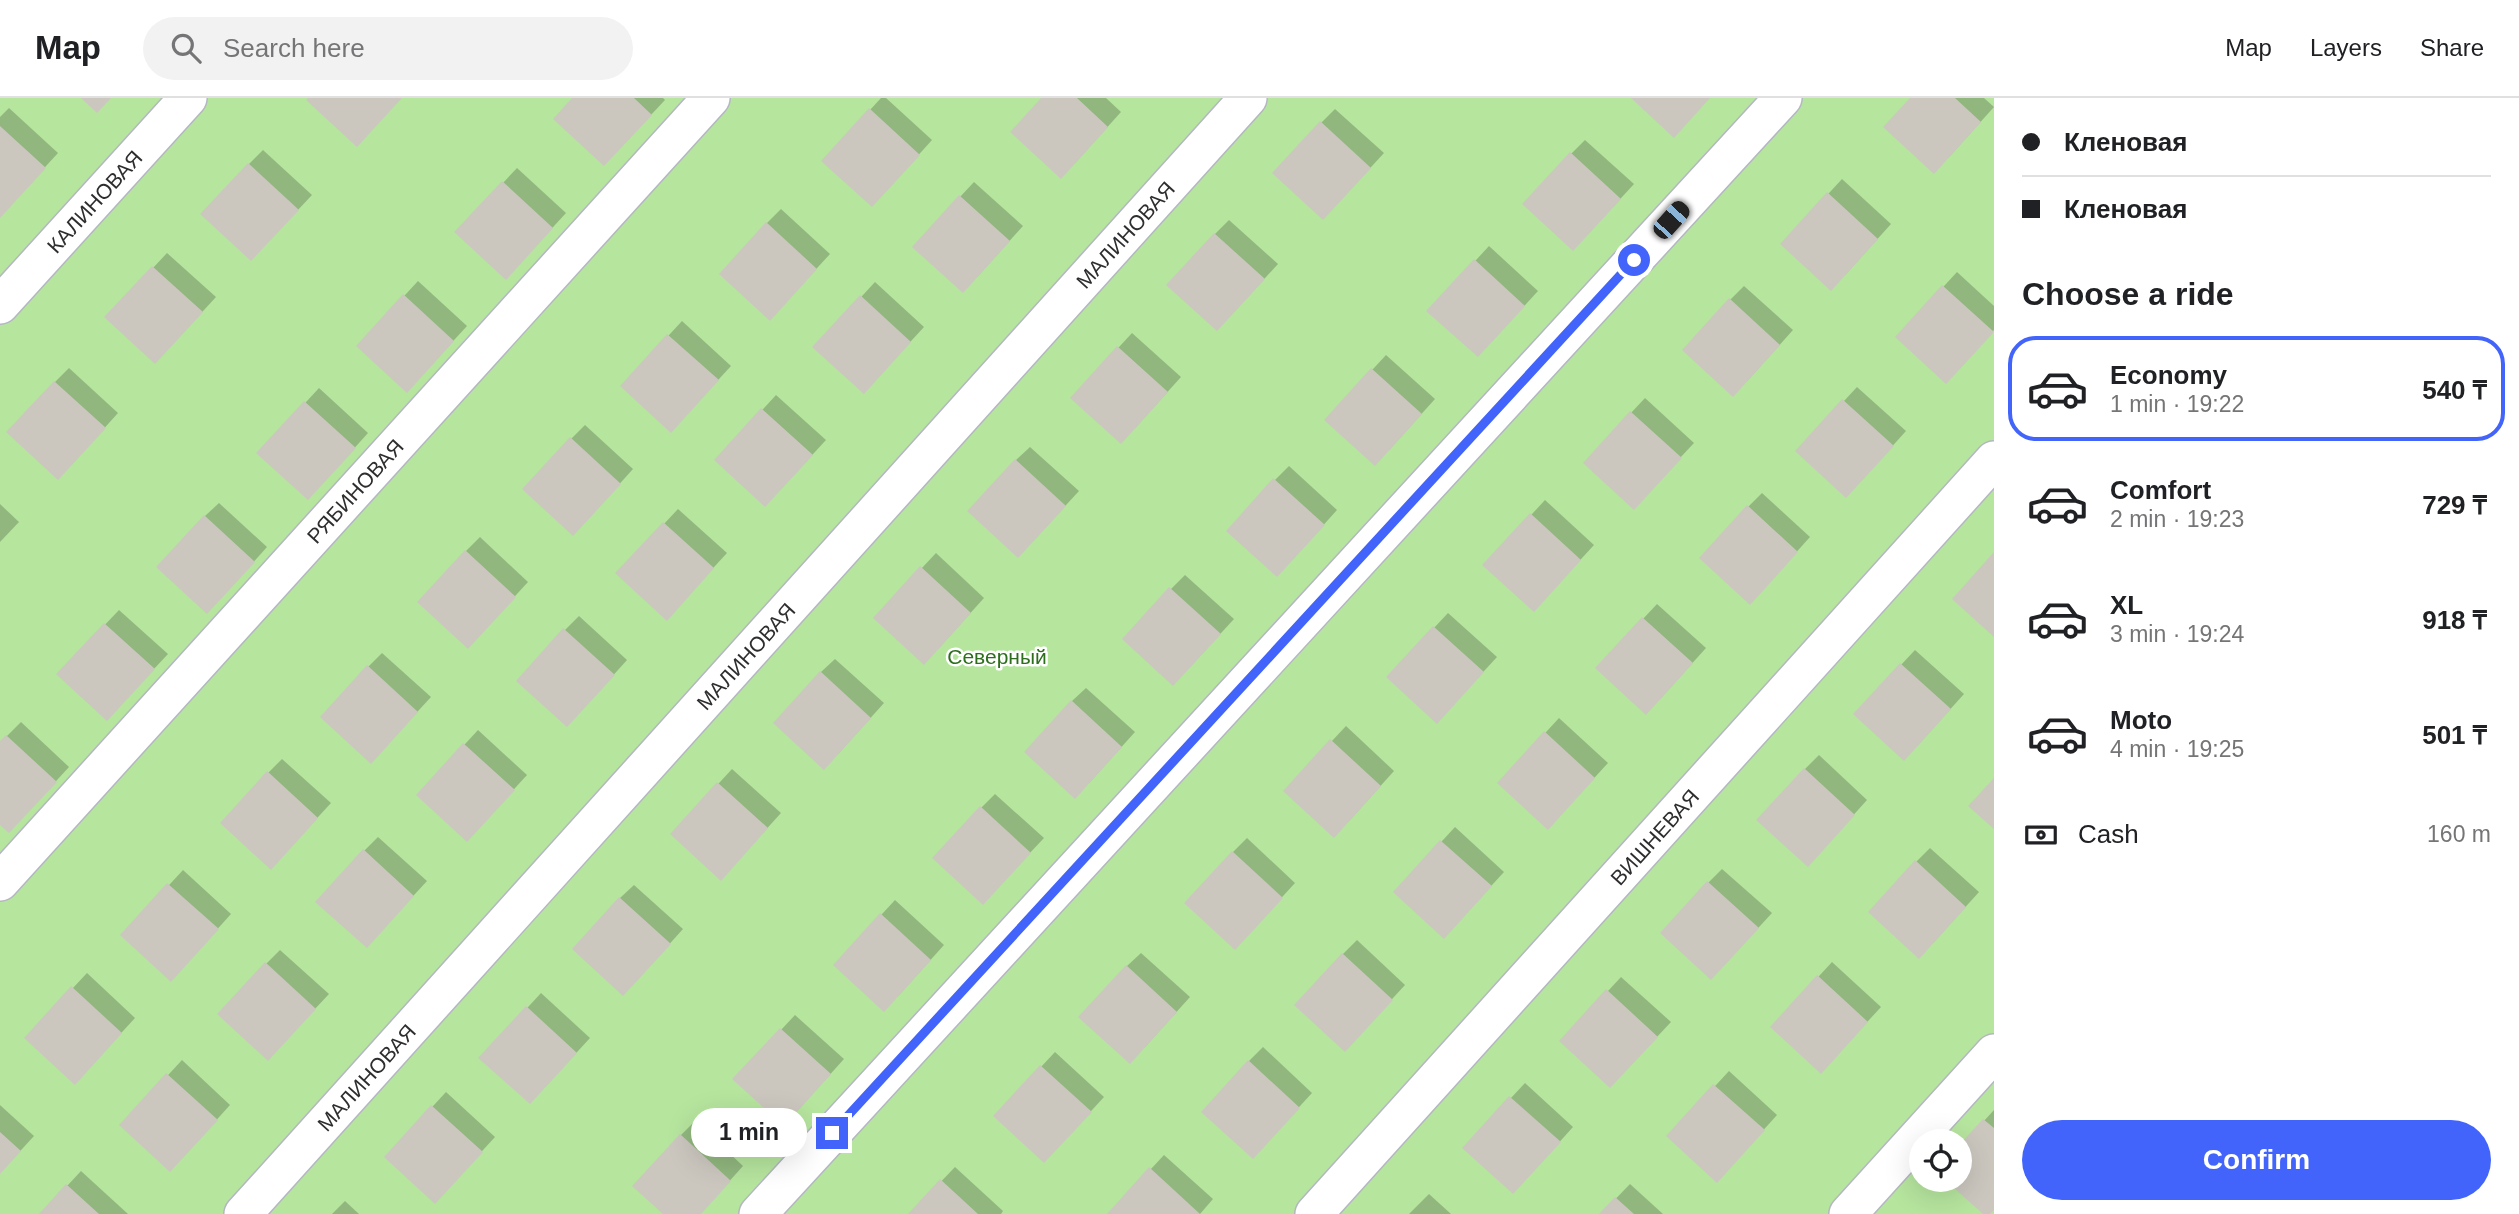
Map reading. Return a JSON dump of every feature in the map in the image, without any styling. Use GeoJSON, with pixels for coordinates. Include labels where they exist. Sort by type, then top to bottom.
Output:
{"type":"FeatureCollection","features":[{"type":"Feature","properties":{"kind":"street","name":"КАЛИНОВАЯ"},"geometry":{"type":"LineString","coordinates":[[0,305],[188,98]]}},
{"type":"Feature","properties":{"kind":"street","name":"РЯБИНОВАЯ"},"geometry":{"type":"LineString","coordinates":[[0,882],[711,98]]}},
{"type":"Feature","properties":{"kind":"street","name":"МАЛИНОВАЯ"},"geometry":{"type":"LineString","coordinates":[[243,1214],[1248,98]]}},
{"type":"Feature","properties":{"kind":"street"},"geometry":{"type":"LineString","coordinates":[[758,1214],[1783,98]]}},
{"type":"Feature","properties":{"kind":"street","name":"ВИШНЕВАЯ"},"geometry":{"type":"LineString","coordinates":[[1314,1214],[1994,460]]}},
{"type":"Feature","properties":{"kind":"street"},"geometry":{"type":"LineString","coordinates":[[1847,1214],[1994,1053]]}},
{"type":"Feature","properties":{"kind":"green space","name":"Северный"},"geometry":{"type":"Polygon","coordinates":[[[0,98],[1994,98],[1994,1214],[0,1214],[0,98]]]}},
{"type":"Feature","properties":{"kind":"building"},"geometry":{"type":"Polygon","coordinates":[[[81,98],[111,98],[97,113],[81,98]]]}},
{"type":"Feature","properties":{"kind":"building"},"geometry":{"type":"Polygon","coordinates":[[[402,98],[357,147],[306,100],[402,98]]]}},
{"type":"Feature","properties":{"kind":"building"},"geometry":{"type":"Polygon","coordinates":[[[572,98],[634,98],[652,115],[604,166],[553,119],[572,98]]]}},
{"type":"Feature","properties":{"kind":"building"},"geometry":{"type":"Polygon","coordinates":[[[1041,98],[1077,98],[1108,127],[1061,179],[1010,132],[1041,98]]]}},
{"type":"Feature","properties":{"kind":"building"},"geometry":{"type":"Polygon","coordinates":[[[1631,98],[1710,98],[1674,138],[1631,98]]]}},
{"type":"Feature","properties":{"kind":"building"},"geometry":{"type":"Polygon","coordinates":[[[1910,98],[1955,98],[1981,122],[1934,174],[1883,127],[1910,98]]]}},
{"type":"Feature","properties":{"kind":"building"},"geometry":{"type":"Polygon","coordinates":[[[869,108],[920,155],[872,207],[821,161],[869,108]]]}},
{"type":"Feature","properties":{"kind":"building"},"geometry":{"type":"Polygon","coordinates":[[[1320,121],[1371,168],[1323,220],[1272,173],[1320,121]]]}},
{"type":"Feature","properties":{"kind":"building"},"geometry":{"type":"Polygon","coordinates":[[[0,126],[46,168],[0,218],[0,126]]]}},
{"type":"Feature","properties":{"kind":"building"},"geometry":{"type":"Polygon","coordinates":[[[1570,152],[1621,199],[1573,251],[1522,204],[1570,152]]]}},
{"type":"Feature","properties":{"kind":"building"},"geometry":{"type":"Polygon","coordinates":[[[248,163],[299,210],[251,261],[200,214],[248,163]]]}},
{"type":"Feature","properties":{"kind":"building"},"geometry":{"type":"Polygon","coordinates":[[[502,181],[553,228],[506,280],[454,232],[502,181]]]}},
{"type":"Feature","properties":{"kind":"building"},"geometry":{"type":"Polygon","coordinates":[[[1827,192],[1878,239],[1831,291],[1780,244],[1827,192]]]}},
{"type":"Feature","properties":{"kind":"building"},"geometry":{"type":"Polygon","coordinates":[[[959,195],[1010,241],[963,293],[912,247],[959,195]]]}},
{"type":"Feature","properties":{"kind":"building"},"geometry":{"type":"Polygon","coordinates":[[[766,222],[817,269],[770,321],[719,274],[766,222]]]}},
{"type":"Feature","properties":{"kind":"building"},"geometry":{"type":"Polygon","coordinates":[[[1214,233],[1265,279],[1217,331],[1166,285],[1214,233]]]}},
{"type":"Feature","properties":{"kind":"building"},"geometry":{"type":"Polygon","coordinates":[[[1474,259],[1525,306],[1478,357],[1426,311],[1474,259]]]}},
{"type":"Feature","properties":{"kind":"building"},"geometry":{"type":"Polygon","coordinates":[[[152,266],[203,312],[155,364],[104,317],[152,266]]]}},
{"type":"Feature","properties":{"kind":"building"},"geometry":{"type":"Polygon","coordinates":[[[1942,285],[1994,332],[1946,384],[1895,337],[1942,285]]]}},
{"type":"Feature","properties":{"kind":"building"},"geometry":{"type":"Polygon","coordinates":[[[403,294],[454,341],[407,393],[356,346],[403,294]]]}},
{"type":"Feature","properties":{"kind":"building"},"geometry":{"type":"Polygon","coordinates":[[[860,295],[911,342],[864,394],[812,347],[860,295]]]}},
{"type":"Feature","properties":{"kind":"building"},"geometry":{"type":"Polygon","coordinates":[[[1729,298],[1780,345],[1733,397],[1682,350],[1729,298]]]}},
{"type":"Feature","properties":{"kind":"building"},"geometry":{"type":"Polygon","coordinates":[[[667,334],[719,380],[671,433],[620,386],[667,334]]]}},
{"type":"Feature","properties":{"kind":"building"},"geometry":{"type":"Polygon","coordinates":[[[1117,346],[1168,392],[1121,444],[1070,398],[1117,346]]]}},
{"type":"Feature","properties":{"kind":"building"},"geometry":{"type":"Polygon","coordinates":[[[1371,368],[1422,414],[1375,466],[1324,420],[1371,368]]]}},
{"type":"Feature","properties":{"kind":"building"},"geometry":{"type":"Polygon","coordinates":[[[54,381],[106,428],[58,480],[6,432],[54,381]]]}},
{"type":"Feature","properties":{"kind":"building"},"geometry":{"type":"Polygon","coordinates":[[[1842,399],[1894,446],[1846,498],[1795,451],[1842,399]]]}},
{"type":"Feature","properties":{"kind":"building"},"geometry":{"type":"Polygon","coordinates":[[[304,401],[356,448],[308,500],[256,453],[304,401]]]}},
{"type":"Feature","properties":{"kind":"building"},"geometry":{"type":"Polygon","coordinates":[[[761,408],[813,455],[765,507],[714,460],[761,408]]]}},
{"type":"Feature","properties":{"kind":"building"},"geometry":{"type":"Polygon","coordinates":[[[1630,411],[1682,458],[1634,510],[1583,463],[1630,411]]]}},
{"type":"Feature","properties":{"kind":"building"},"geometry":{"type":"Polygon","coordinates":[[[570,437],[621,484],[573,536],[522,489],[570,437]]]}},
{"type":"Feature","properties":{"kind":"building"},"geometry":{"type":"Polygon","coordinates":[[[1015,459],[1066,506],[1018,558],[967,511],[1015,459]]]}},
{"type":"Feature","properties":{"kind":"building"},"geometry":{"type":"Polygon","coordinates":[[[1273,478],[1325,525],[1277,577],[1226,531],[1273,478]]]}},
{"type":"Feature","properties":{"kind":"building"},"geometry":{"type":"Polygon","coordinates":[[[1747,505],[1798,552],[1750,605],[1699,558],[1747,505]]]}},
{"type":"Feature","properties":{"kind":"building"},"geometry":{"type":"Polygon","coordinates":[[[1530,513],[1581,560],[1534,612],[1482,565],[1530,513]]]}},
{"type":"Feature","properties":{"kind":"building"},"geometry":{"type":"Polygon","coordinates":[[[204,515],[255,562],[207,614],[156,567],[204,515]]]}},
{"type":"Feature","properties":{"kind":"building"},"geometry":{"type":"Polygon","coordinates":[[[663,522],[714,568],[667,621],[615,573],[663,522]]]}},
{"type":"Feature","properties":{"kind":"building"},"geometry":{"type":"Polygon","coordinates":[[[465,550],[516,597],[468,649],[417,602],[465,550]]]}},
{"type":"Feature","properties":{"kind":"building"},"geometry":{"type":"Polygon","coordinates":[[[1994,552],[1994,637],[1952,599],[1994,552]]]}},
{"type":"Feature","properties":{"kind":"building"},"geometry":{"type":"Polygon","coordinates":[[[920,566],[971,613],[924,665],[873,618],[920,566]]]}},
{"type":"Feature","properties":{"kind":"building"},"geometry":{"type":"Polygon","coordinates":[[[1169,587],[1221,634],[1173,686],[1122,639],[1169,587]]]}},
{"type":"Feature","properties":{"kind":"building"},"geometry":{"type":"Polygon","coordinates":[[[1642,617],[1693,663],[1646,715],[1595,668],[1642,617]]]}},
{"type":"Feature","properties":{"kind":"building"},"geometry":{"type":"Polygon","coordinates":[[[104,623],[155,669],[107,721],[56,674],[104,623]]]}},
{"type":"Feature","properties":{"kind":"building"},"geometry":{"type":"Polygon","coordinates":[[[1433,626],[1484,672],[1437,724],[1386,677],[1433,626]]]}},
{"type":"Feature","properties":{"kind":"building"},"geometry":{"type":"Polygon","coordinates":[[[563,628],[615,675],[567,727],[516,681],[563,628]]]}},
{"type":"Feature","properties":{"kind":"building"},"geometry":{"type":"Polygon","coordinates":[[[1900,663],[1951,709],[1904,761],[1853,714],[1900,663]]]}},
{"type":"Feature","properties":{"kind":"building"},"geometry":{"type":"Polygon","coordinates":[[[367,665],[418,712],[371,764],[320,717],[367,665]]]}},
{"type":"Feature","properties":{"kind":"building"},"geometry":{"type":"Polygon","coordinates":[[[820,671],[871,718],[824,770],[773,723],[820,671]]]}},
{"type":"Feature","properties":{"kind":"building"},"geometry":{"type":"Polygon","coordinates":[[[1071,700],[1122,747],[1075,799],[1024,752],[1071,700]]]}},
{"type":"Feature","properties":{"kind":"building"},"geometry":{"type":"Polygon","coordinates":[[[1544,731],[1595,778],[1548,830],[1497,783],[1544,731]]]}},
{"type":"Feature","properties":{"kind":"building"},"geometry":{"type":"Polygon","coordinates":[[[6,735],[57,782],[9,833],[0,825],[0,741],[6,735]]]}},
{"type":"Feature","properties":{"kind":"building"},"geometry":{"type":"Polygon","coordinates":[[[1330,739],[1381,786],[1334,838],[1283,791],[1330,739]]]}},
{"type":"Feature","properties":{"kind":"building"},"geometry":{"type":"Polygon","coordinates":[[[463,743],[515,790],[467,842],[416,795],[463,743]]]}},
{"type":"Feature","properties":{"kind":"building"},"geometry":{"type":"Polygon","coordinates":[[[1804,768],[1855,815],[1808,867],[1756,820],[1804,768]]]}},
{"type":"Feature","properties":{"kind":"building"},"geometry":{"type":"Polygon","coordinates":[[[267,771],[318,818],[271,870],[220,823],[267,771]]]}},
{"type":"Feature","properties":{"kind":"building"},"geometry":{"type":"Polygon","coordinates":[[[1994,778],[1994,829],[1968,806],[1994,778]]]}},
{"type":"Feature","properties":{"kind":"building"},"geometry":{"type":"Polygon","coordinates":[[[717,782],[768,828],[721,881],[670,834],[717,782]]]}},
{"type":"Feature","properties":{"kind":"building"},"geometry":{"type":"Polygon","coordinates":[[[980,806],[1031,853],[983,905],[932,858],[980,806]]]}},
{"type":"Feature","properties":{"kind":"building"},"geometry":{"type":"Polygon","coordinates":[[[1440,840],[1492,886],[1444,939],[1393,892],[1440,840]]]}},
{"type":"Feature","properties":{"kind":"building"},"geometry":{"type":"Polygon","coordinates":[[[363,849],[414,896],[367,948],[315,902],[363,849]]]}},
{"type":"Feature","properties":{"kind":"building"},"geometry":{"type":"Polygon","coordinates":[[[1232,851],[1283,898],[1235,950],[1184,903],[1232,851]]]}},
{"type":"Feature","properties":{"kind":"building"},"geometry":{"type":"Polygon","coordinates":[[[1915,860],[1966,907],[1919,959],[1868,912],[1915,860]]]}},
{"type":"Feature","properties":{"kind":"building"},"geometry":{"type":"Polygon","coordinates":[[[1707,881],[1759,928],[1711,980],[1660,933],[1707,881]]]}},
{"type":"Feature","properties":{"kind":"building"},"geometry":{"type":"Polygon","coordinates":[[[167,883],[219,929],[171,982],[120,935],[167,883]]]}},
{"type":"Feature","properties":{"kind":"building"},"geometry":{"type":"Polygon","coordinates":[[[619,897],[671,944],[623,996],[572,949],[619,897]]]}},
{"type":"Feature","properties":{"kind":"building"},"geometry":{"type":"Polygon","coordinates":[[[880,913],[931,960],[884,1012],[833,965],[880,913]]]}},
{"type":"Feature","properties":{"kind":"building"},"geometry":{"type":"Polygon","coordinates":[[[1342,953],[1393,1000],[1345,1052],[1294,1005],[1342,953]]]}},
{"type":"Feature","properties":{"kind":"building"},"geometry":{"type":"Polygon","coordinates":[[[265,962],[316,1009],[268,1061],[217,1014],[265,962]]]}},
{"type":"Feature","properties":{"kind":"building"},"geometry":{"type":"Polygon","coordinates":[[[1126,965],[1177,1012],[1130,1064],[1078,1017],[1126,965]]]}},
{"type":"Feature","properties":{"kind":"building"},"geometry":{"type":"Polygon","coordinates":[[[1817,975],[1868,1022],[1821,1074],[1770,1027],[1817,975]]]}},
{"type":"Feature","properties":{"kind":"building"},"geometry":{"type":"Polygon","coordinates":[[[71,986],[122,1033],[75,1085],[24,1038],[71,986]]]}},
{"type":"Feature","properties":{"kind":"building"},"geometry":{"type":"Polygon","coordinates":[[[1606,989],[1658,1037],[1610,1088],[1559,1041],[1606,989]]]}},
{"type":"Feature","properties":{"kind":"building"},"geometry":{"type":"Polygon","coordinates":[[[526,1006],[577,1053],[530,1104],[478,1058],[526,1006]]]}},
{"type":"Feature","properties":{"kind":"building"},"geometry":{"type":"Polygon","coordinates":[[[780,1028],[831,1074],[784,1126],[732,1079],[780,1028]]]}},
{"type":"Feature","properties":{"kind":"building"},"geometry":{"type":"Polygon","coordinates":[[[1248,1060],[1300,1108],[1253,1159],[1201,1112],[1248,1060]]]}},
{"type":"Feature","properties":{"kind":"building"},"geometry":{"type":"Polygon","coordinates":[[[1040,1065],[1092,1112],[1044,1163],[993,1116],[1040,1065]]]}},
{"type":"Feature","properties":{"kind":"building"},"geometry":{"type":"Polygon","coordinates":[[[166,1073],[218,1120],[170,1172],[119,1125],[166,1073]]]}},
{"type":"Feature","properties":{"kind":"building"},"geometry":{"type":"Polygon","coordinates":[[[1713,1084],[1765,1130],[1717,1183],[1666,1136],[1713,1084]]]}},
{"type":"Feature","properties":{"kind":"building"},"geometry":{"type":"Polygon","coordinates":[[[1509,1096],[1561,1142],[1513,1194],[1462,1148],[1509,1096]]]}},
{"type":"Feature","properties":{"kind":"building"},"geometry":{"type":"Polygon","coordinates":[[[431,1105],[483,1152],[435,1204],[384,1157],[431,1105]]]}},
{"type":"Feature","properties":{"kind":"building"},"geometry":{"type":"Polygon","coordinates":[[[1983,1119],[1994,1128],[1994,1210],[1990,1214],[1983,1214],[1958,1192],[1972,1192],[1972,1131],[1983,1119]]]}},
{"type":"Feature","properties":{"kind":"building"},"geometry":{"type":"Polygon","coordinates":[[[0,1132],[21,1151],[0,1174],[0,1132]]]}},
{"type":"Feature","properties":{"kind":"building"},"geometry":{"type":"Polygon","coordinates":[[[680,1134],[731,1181],[701,1214],[663,1214],[632,1186],[680,1134]]]}},
{"type":"Feature","properties":{"kind":"building"},"geometry":{"type":"Polygon","coordinates":[[[1149,1167],[1200,1214],[1107,1214],[1149,1167]]]}},
{"type":"Feature","properties":{"kind":"building"},"geometry":{"type":"Polygon","coordinates":[[[940,1179],[978,1214],[908,1214],[940,1179]]]}},
{"type":"Feature","properties":{"kind":"building"},"geometry":{"type":"Polygon","coordinates":[[[66,1184],[99,1214],[39,1214],[66,1184]]]}},
{"type":"Feature","properties":{"kind":"building"},"geometry":{"type":"Polygon","coordinates":[[[1615,1197],[1634,1214],[1599,1214],[1615,1197]]]}},
{"type":"Feature","properties":{"kind":"route"},"geometry":{"type":"LineString","coordinates":[[832,1133],[1634,260]]}}]}
